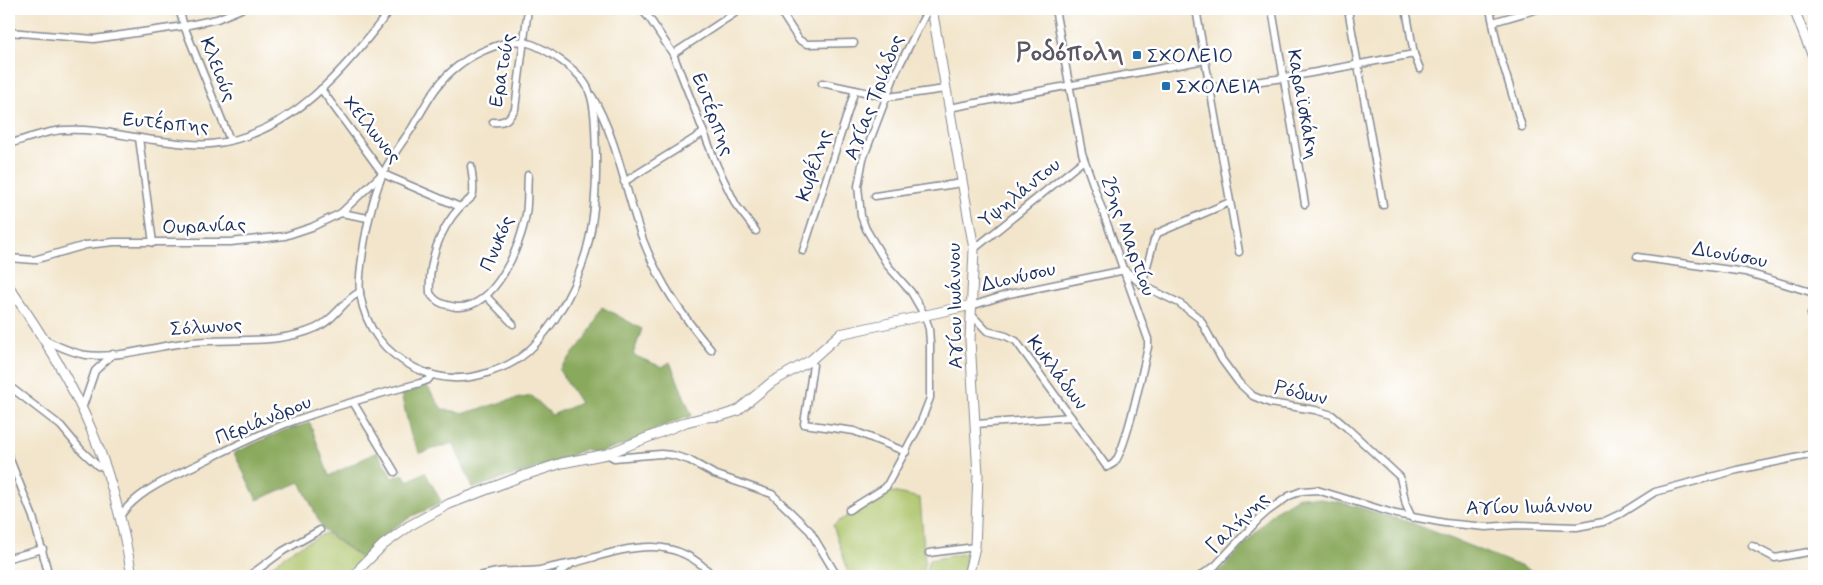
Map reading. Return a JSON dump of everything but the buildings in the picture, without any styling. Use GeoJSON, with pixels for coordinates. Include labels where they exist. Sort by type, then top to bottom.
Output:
{"type":"FeatureCollection","features":[{"type":"Feature","properties":{"kind":"street","name":"Κλειούς"},"geometry":{"type":"LineString","coordinates":[[179,9],[184,26],[230,140]]}},
{"type":"Feature","properties":{"kind":"street"},"geometry":{"type":"LineString","coordinates":[[9,32],[94,38],[184,26],[217,19],[241,9]]}},
{"type":"Feature","properties":{"kind":"street","name":"Ευτέρπης"},"geometry":{"type":"LineString","coordinates":[[9,144],[63,130],[95,131],[186,144],[211,144],[262,131],[287,117],[321,89],[356,54],[391,9]]}},
{"type":"Feature","properties":{"kind":"street","name":"Ερατούς"},"geometry":{"type":"LineString","coordinates":[[493,122],[502,123],[510,118],[515,108],[528,9]]}},
{"type":"Feature","properties":{"kind":"street","name":"Ευτέρπης"},"geometry":{"type":"LineString","coordinates":[[641,9],[650,18],[673,54],[704,133],[736,205],[756,231]]}},
{"type":"Feature","properties":{"kind":"street"},"geometry":{"type":"LineString","coordinates":[[673,54],[741,9]]}},
{"type":"Feature","properties":{"kind":"street"},"geometry":{"type":"LineString","coordinates":[[779,9],[799,40],[807,44],[854,43]]}},
{"type":"Feature","properties":{"kind":"street","name":"Αγίου Ιωάννου"},"geometry":{"type":"LineString","coordinates":[[930,9],[974,249],[970,340],[978,475],[975,547],[968,576]]}},
{"type":"Feature","properties":{"kind":"street","name":"Αγίας Τριάδος"},"geometry":{"type":"LineString","coordinates":[[849,510],[886,487],[928,408],[930,398],[930,343],[929,329],[925,316],[911,292],[881,255],[861,216],[858,186],[863,160],[904,54],[930,9]]}},
{"type":"Feature","properties":{"kind":"street","name":"25ης Μαρτίου"},"geometry":{"type":"LineString","coordinates":[[1055,9],[1084,160],[1125,270],[1148,339],[1148,347],[1119,456],[1114,464],[1107,467]]}},
{"type":"Feature","properties":{"kind":"street"},"geometry":{"type":"LineString","coordinates":[[1196,9],[1239,252]]}},
{"type":"Feature","properties":{"kind":"street","name":"Καραϊσκάκη"},"geometry":{"type":"LineString","coordinates":[[1272,9],[1305,204]]}},
{"type":"Feature","properties":{"kind":"street"},"geometry":{"type":"LineString","coordinates":[[1348,9],[1384,205]]}},
{"type":"Feature","properties":{"kind":"street"},"geometry":{"type":"LineString","coordinates":[[1406,9],[1414,54],[1420,69]]}},
{"type":"Feature","properties":{"kind":"street"},"geometry":{"type":"LineString","coordinates":[[1490,9],[1498,48],[1522,127]]}},
{"type":"Feature","properties":{"kind":"street"},"geometry":{"type":"LineString","coordinates":[[1493,22],[1538,9]]}},
{"type":"Feature","properties":{"kind":"street"},"geometry":{"type":"LineString","coordinates":[[1794,9],[1814,58]]}},
{"type":"Feature","properties":{"kind":"street"},"geometry":{"type":"LineString","coordinates":[[589,90],[592,101],[596,147],[596,190],[594,221],[588,250],[580,274],[564,305],[536,344],[513,363],[463,379],[432,375],[407,364],[384,347],[376,336],[360,292],[368,218],[383,174],[436,87],[457,66],[485,49],[507,42],[523,42],[539,48],[563,63],[577,74],[589,90],[608,127],[642,239],[658,277],[680,313],[711,350]]}},
{"type":"Feature","properties":{"kind":"street"},"geometry":{"type":"LineString","coordinates":[[1210,88],[1284,78],[1414,54]]}},
{"type":"Feature","properties":{"kind":"street"},"geometry":{"type":"LineString","coordinates":[[948,108],[1205,60]]}},
{"type":"Feature","properties":{"kind":"street"},"geometry":{"type":"LineString","coordinates":[[822,83],[888,97],[945,89]]}},
{"type":"Feature","properties":{"kind":"street","name":"Χείλωνος"},"geometry":{"type":"LineString","coordinates":[[321,89],[383,174],[460,207]]}},
{"type":"Feature","properties":{"kind":"street","name":"Κυβέλης"},"geometry":{"type":"LineString","coordinates":[[803,251],[855,90]]}},
{"type":"Feature","properties":{"kind":"street"},"geometry":{"type":"LineString","coordinates":[[624,182],[704,133]]}},
{"type":"Feature","properties":{"kind":"street"},"geometry":{"type":"LineString","coordinates":[[139,138],[152,243]]}},
{"type":"Feature","properties":{"kind":"street","name":"Υψηλάντου"},"geometry":{"type":"LineString","coordinates":[[974,249],[1084,160]]}},
{"type":"Feature","properties":{"kind":"street","name":"Πνυκός"},"geometry":{"type":"LineString","coordinates":[[471,166],[473,194],[460,207],[438,239],[431,268],[430,293],[438,302],[457,307],[468,306],[487,296],[505,273],[516,248],[526,214],[528,175]]}},
{"type":"Feature","properties":{"kind":"street","name":"Ουρανίας"},"geometry":{"type":"LineString","coordinates":[[9,258],[34,260],[86,245],[114,242],[231,242],[285,236],[312,227],[341,213],[383,174]]}},
{"type":"Feature","properties":{"kind":"street"},"geometry":{"type":"LineString","coordinates":[[875,196],[962,183]]}},
{"type":"Feature","properties":{"kind":"street"},"geometry":{"type":"LineString","coordinates":[[1142,285],[1154,240],[1158,233],[1230,202]]}},
{"type":"Feature","properties":{"kind":"street"},"geometry":{"type":"LineString","coordinates":[[341,213],[368,218]]}},
{"type":"Feature","properties":{"kind":"street","name":"Διονύσου"},"geometry":{"type":"LineString","coordinates":[[1637,257],[1745,272],[1814,293]]}},
{"type":"Feature","properties":{"kind":"street","name":"Διονύσου"},"geometry":{"type":"LineString","coordinates":[[355,576],[361,567],[383,545],[409,526],[449,504],[562,463],[607,454],[677,425],[706,417],[721,416],[737,410],[772,382],[811,360],[840,334],[967,306],[971,310],[1009,294],[1125,270]]}},
{"type":"Feature","properties":{"kind":"street","name":"Ρόδων"},"geometry":{"type":"LineString","coordinates":[[1125,270],[1142,285],[1179,303],[1200,319],[1222,360],[1253,396],[1270,403],[1315,410],[1332,416],[1346,427],[1400,477],[1406,504],[1412,518]]}},
{"type":"Feature","properties":{"kind":"street"},"geometry":{"type":"LineString","coordinates":[[9,286],[82,409],[96,440],[119,517],[132,576]]}},
{"type":"Feature","properties":{"kind":"street","name":"Σόλωνος"},"geometry":{"type":"LineString","coordinates":[[42,339],[85,354],[113,354],[193,342],[294,336],[318,328],[335,316],[351,296],[360,292]]}},
{"type":"Feature","properties":{"kind":"street"},"geometry":{"type":"LineString","coordinates":[[487,296],[513,324]]}},
{"type":"Feature","properties":{"kind":"street"},"geometry":{"type":"LineString","coordinates":[[1814,308],[1811,314],[1814,326]]}},
{"type":"Feature","properties":{"kind":"street","name":"Κυκλάδων"},"geometry":{"type":"LineString","coordinates":[[971,310],[988,331],[1016,341],[1107,467]]}},
{"type":"Feature","properties":{"kind":"street"},"geometry":{"type":"LineString","coordinates":[[82,409],[95,371],[113,354]]}},
{"type":"Feature","properties":{"kind":"street"},"geometry":{"type":"LineString","coordinates":[[811,360],[813,366],[804,424],[854,431],[906,452]]}},
{"type":"Feature","properties":{"kind":"street","name":"Περιάνδρου"},"geometry":{"type":"LineString","coordinates":[[119,517],[132,501],[145,491],[287,423],[420,383],[428,380],[432,375]]}},
{"type":"Feature","properties":{"kind":"street"},"geometry":{"type":"LineString","coordinates":[[9,386],[61,426],[81,450],[98,466],[104,467]]}},
{"type":"Feature","properties":{"kind":"street"},"geometry":{"type":"LineString","coordinates":[[353,402],[395,472]]}},
{"type":"Feature","properties":{"kind":"street"},"geometry":{"type":"LineString","coordinates":[[976,424],[1071,417]]}},
{"type":"Feature","properties":{"kind":"street"},"geometry":{"type":"LineString","coordinates":[[607,454],[614,458],[661,454],[672,455],[688,460],[714,474],[772,494],[810,531],[837,576]]}},
{"type":"Feature","properties":{"kind":"street","name":"Αγίου Ιωάννου"},"geometry":{"type":"LineString","coordinates":[[1412,518],[1486,527],[1517,525],[1588,526],[1620,514],[1655,492],[1718,474],[1814,454]]}},
{"type":"Feature","properties":{"kind":"street"},"geometry":{"type":"LineString","coordinates":[[9,457],[33,517],[50,576]]}},
{"type":"Feature","properties":{"kind":"street","name":"Γαλήνης"},"geometry":{"type":"LineString","coordinates":[[1200,576],[1215,566],[1259,519],[1290,496],[1302,491],[1317,490],[1412,518]]}},
{"type":"Feature","properties":{"kind":"street"},"geometry":{"type":"LineString","coordinates":[[249,576],[283,551],[320,530]]}},
{"type":"Feature","properties":{"kind":"street"},"geometry":{"type":"LineString","coordinates":[[1752,546],[1775,558],[1814,551]]}},
{"type":"Feature","properties":{"kind":"street"},"geometry":{"type":"LineString","coordinates":[[479,576],[498,572],[534,571],[573,563],[621,549],[650,547],[668,549],[684,554],[696,561],[713,576]]}},
{"type":"Feature","properties":{"kind":"street"},"geometry":{"type":"LineString","coordinates":[[929,553],[975,547]]}},
{"type":"Feature","properties":{"kind":"street"},"geometry":{"type":"LineString","coordinates":[[9,558],[43,549]]}},
{"type":"Feature","properties":{"kind":"street"},"geometry":{"type":"LineString","coordinates":[[555,576],[573,563]]}},
{"type":"Feature","properties":{"kind":"green space"},"geometry":{"type":"Polygon","coordinates":[[[602,307],[642,329],[633,355],[662,367],[670,362],[692,416],[665,425],[624,445],[595,453],[586,450],[580,451],[562,460],[473,488],[453,443],[420,453],[411,436],[401,394],[427,386],[442,409],[465,413],[510,400],[532,396],[552,415],[580,403],[559,370],[586,338],[602,307]]]}},
{"type":"Feature","properties":{"kind":"green space"},"geometry":{"type":"Polygon","coordinates":[[[310,423],[329,476],[377,452],[393,478],[403,474],[408,481],[425,472],[442,503],[412,516],[393,528],[363,559],[323,529],[300,482],[257,500],[234,453],[283,431],[310,423]]]}},
{"type":"Feature","properties":{"kind":"green space"},"geometry":{"type":"Polygon","coordinates":[[[888,491],[920,498],[925,562],[922,576],[847,576],[847,568],[833,525],[888,491]]]}},
{"type":"Feature","properties":{"kind":"green space"},"geometry":{"type":"Polygon","coordinates":[[[1300,496],[1340,502],[1412,523],[1545,576],[1211,576],[1224,567],[1275,511],[1300,496]]]}},
{"type":"Feature","properties":{"kind":"green space"},"geometry":{"type":"Polygon","coordinates":[[[326,533],[363,559],[349,576],[258,576],[294,549],[326,533]]]}},
{"type":"Feature","properties":{"kind":"green space"},"geometry":{"type":"Polygon","coordinates":[[[967,553],[964,576],[925,576],[929,560],[967,553]]]}},
{"type":"Feature","properties":{"kind":"place","name":"ΣΧΟΛΕΙΟ"},"geometry":{"type":"Point","coordinates":[1137,55]}},
{"type":"Feature","properties":{"kind":"place","name":"ΣΧΟΛΕΙΑ"},"geometry":{"type":"Point","coordinates":[1166,86]}},
{"type":"Feature","properties":{"kind":"district","name":"Ροδόπολη"},"geometry":{"type":"Point","coordinates":[1070,51]}}]}
